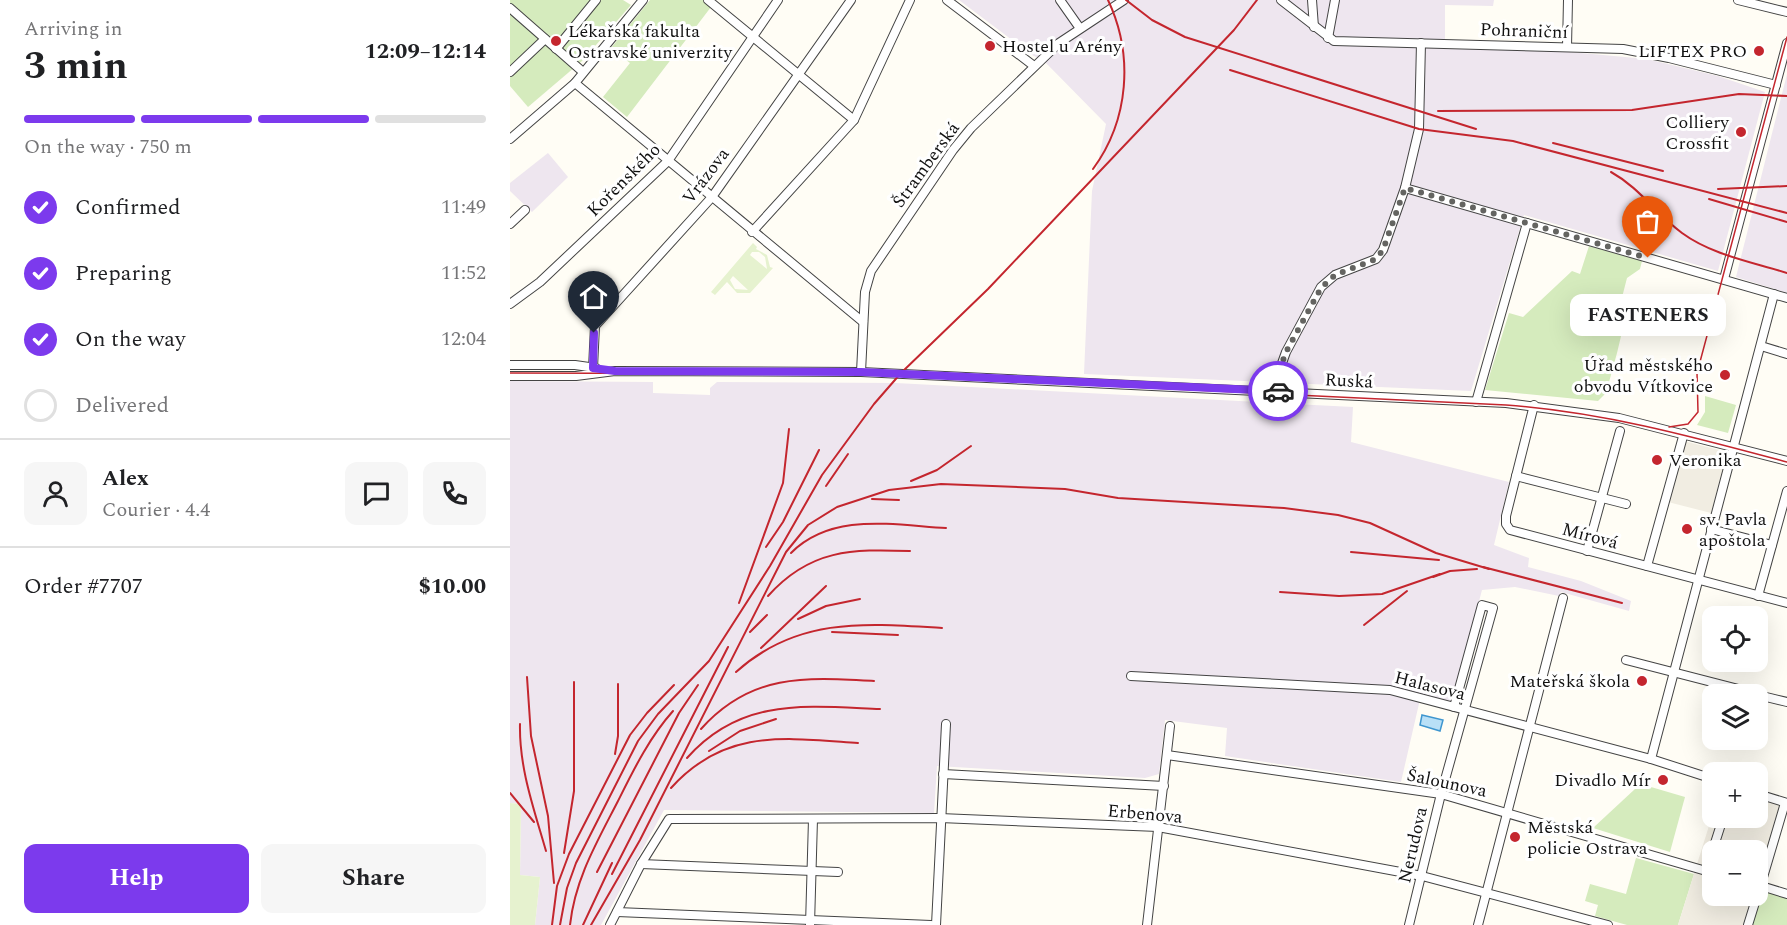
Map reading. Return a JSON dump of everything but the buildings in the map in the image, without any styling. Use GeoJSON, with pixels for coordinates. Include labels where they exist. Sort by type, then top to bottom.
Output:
{"type":"FeatureCollection","features":[{"type":"Feature","properties":{"kind":"street"},"geometry":{"type":"LineString","coordinates":[[556,49],[596,0]]}},
{"type":"Feature","properties":{"kind":"street","name":"Kořenského"},"geometry":{"type":"LineString","coordinates":[[510,304],[540,282],[668,161],[778,0]]}},
{"type":"Feature","properties":{"kind":"street","name":"Vrázova"},"geometry":{"type":"LineString","coordinates":[[593,368],[595,326],[712,197],[851,0]]}},
{"type":"Feature","properties":{"kind":"street"},"geometry":{"type":"LineString","coordinates":[[752,232],[854,120],[910,0]]}},
{"type":"Feature","properties":{"kind":"street"},"geometry":{"type":"LineString","coordinates":[[947,0],[1034,66]]}},
{"type":"Feature","properties":{"kind":"street"},"geometry":{"type":"LineString","coordinates":[[1059,0],[1079,27]]}},
{"type":"Feature","properties":{"kind":"street","name":"Štramberská"},"geometry":{"type":"LineString","coordinates":[[861,372],[866,285],[876,261],[960,141],[1034,66],[1079,27],[1124,0]]}},
{"type":"Feature","properties":{"kind":"street"},"geometry":{"type":"LineString","coordinates":[[1283,0],[1328,38],[1335,0]]}},
{"type":"Feature","properties":{"kind":"street"},"geometry":{"type":"LineString","coordinates":[[1312,0],[1314,27]]}},
{"type":"Feature","properties":{"kind":"street"},"geometry":{"type":"LineString","coordinates":[[1567,47],[1568,0]]}},
{"type":"Feature","properties":{"kind":"street"},"geometry":{"type":"LineString","coordinates":[[1738,0],[1787,12]]}},
{"type":"Feature","properties":{"kind":"street"},"geometry":{"type":"LineString","coordinates":[[510,139],[575,83],[639,1]]}},
{"type":"Feature","properties":{"kind":"street"},"geometry":{"type":"LineString","coordinates":[[711,3],[854,120]]}},
{"type":"Feature","properties":{"kind":"street"},"geometry":{"type":"LineString","coordinates":[[510,10],[584,72]]}},
{"type":"Feature","properties":{"kind":"street","name":"Pohraniční"},"geometry":{"type":"LineString","coordinates":[[1328,38],[1337,41],[1638,51],[1776,85]]}},
{"type":"Feature","properties":{"kind":"street"},"geometry":{"type":"LineString","coordinates":[[510,72],[545,39]]}},
{"type":"Feature","properties":{"kind":"street"},"geometry":{"type":"LineString","coordinates":[[1278,392],[1281,366],[1286,352],[1321,288],[1335,275],[1376,259],[1383,250],[1405,188],[1419,129],[1421,43]]}},
{"type":"Feature","properties":{"kind":"street"},"geometry":{"type":"LineString","coordinates":[[1724,279],[1787,43]]}},
{"type":"Feature","properties":{"kind":"street"},"geometry":{"type":"LineString","coordinates":[[575,83],[863,322]]}},
{"type":"Feature","properties":{"kind":"street"},"geometry":{"type":"LineString","coordinates":[[1405,188],[1787,298]]}},
{"type":"Feature","properties":{"kind":"street"},"geometry":{"type":"LineString","coordinates":[[510,224],[525,210]]}},
{"type":"Feature","properties":{"kind":"street"},"geometry":{"type":"LineString","coordinates":[[1476,402],[1527,223]]}},
{"type":"Feature","properties":{"kind":"street"},"geometry":{"type":"LineString","coordinates":[[1651,759],[1774,294]]}},
{"type":"Feature","properties":{"kind":"street"},"geometry":{"type":"LineString","coordinates":[[1761,346],[1787,354]]}},
{"type":"Feature","properties":{"kind":"street","name":"Ruská"},"geometry":{"type":"LineString","coordinates":[[510,365],[575,365],[615,371],[861,372],[1534,405],[1596,413],[1684,433],[1787,461]]}},
{"type":"Feature","properties":{"kind":"street","name":"Ruská"},"geometry":{"type":"LineString","coordinates":[[510,376],[576,376],[615,371]]}},
{"type":"Feature","properties":{"kind":"street","name":"Mírová"},"geometry":{"type":"LineString","coordinates":[[1534,405],[1505,519],[1508,528],[1787,603]]}},
{"type":"Feature","properties":{"kind":"street"},"geometry":{"type":"LineString","coordinates":[[1587,550],[1620,431]]}},
{"type":"Feature","properties":{"kind":"street"},"geometry":{"type":"LineString","coordinates":[[1647,566],[1684,433]]}},
{"type":"Feature","properties":{"kind":"street"},"geometry":{"type":"LineString","coordinates":[[1516,476],[1626,504]]}},
{"type":"Feature","properties":{"kind":"street"},"geometry":{"type":"LineString","coordinates":[[1758,596],[1787,490]]}},
{"type":"Feature","properties":{"kind":"street"},"geometry":{"type":"LineString","coordinates":[[1711,529],[1772,545]]}},
{"type":"Feature","properties":{"kind":"street"},"geometry":{"type":"LineString","coordinates":[[1478,925],[1563,598]]}},
{"type":"Feature","properties":{"kind":"street","name":"Nerudova"},"geometry":{"type":"LineString","coordinates":[[1409,925],[1441,794],[1493,608],[1482,605],[1454,707]]}},
{"type":"Feature","properties":{"kind":"street"},"geometry":{"type":"LineString","coordinates":[[1626,660],[1719,684]]}},
{"type":"Feature","properties":{"kind":"street","name":"Halasova"},"geometry":{"type":"LineString","coordinates":[[1131,676],[1390,690],[1651,759],[1702,775]]}},
{"type":"Feature","properties":{"kind":"street"},"geometry":{"type":"LineString","coordinates":[[1768,697],[1787,702]]}},
{"type":"Feature","properties":{"kind":"street"},"geometry":{"type":"LineString","coordinates":[[616,912],[810,922],[933,925],[946,724]]}},
{"type":"Feature","properties":{"kind":"street"},"geometry":{"type":"LineString","coordinates":[[1147,925],[1170,726]]}},
{"type":"Feature","properties":{"kind":"street","name":"Šalounova"},"geometry":{"type":"LineString","coordinates":[[1167,755],[1441,794],[1702,870]]}},
{"type":"Feature","properties":{"kind":"street"},"geometry":{"type":"LineString","coordinates":[[943,774],[1164,786]]}},
{"type":"Feature","properties":{"kind":"street"},"geometry":{"type":"LineString","coordinates":[[1768,797],[1786,803],[1768,859]]}},
{"type":"Feature","properties":{"kind":"street","name":"Erbenova"},"geometry":{"type":"LineString","coordinates":[[641,864],[669,819],[940,818],[1158,827],[1422,876],[1608,925]]}},
{"type":"Feature","properties":{"kind":"street"},"geometry":{"type":"LineString","coordinates":[[810,922],[813,819]]}},
{"type":"Feature","properties":{"kind":"street"},"geometry":{"type":"LineString","coordinates":[[610,925],[641,864],[838,872]]}},
{"type":"Feature","properties":{"kind":"street"},"geometry":{"type":"LineString","coordinates":[[1768,891],[1787,894]]}},
{"type":"Feature","properties":{"kind":"street"},"geometry":{"type":"LineString","coordinates":[[1748,925],[1753,906]]}},
{"type":"Feature","properties":{"kind":"shaded area"},"geometry":{"type":"Polygon","coordinates":[[[959,0],[1494,0],[1493,6],[1445,5],[1445,48],[1570,52],[1647,59],[1718,76],[1765,92],[1718,271],[1524,215],[1471,391],[1084,374],[1092,191],[1106,124],[1044,61],[1032,55],[959,0]]]}},
{"type":"Feature","properties":{"kind":"shaded area"},"geometry":{"type":"Polygon","coordinates":[[[1787,74],[1787,293],[1736,277],[1787,74]]]}},
{"type":"Feature","properties":{"kind":"shaded area"},"geometry":{"type":"Polygon","coordinates":[[[548,153],[568,177],[532,212],[510,191],[510,183],[548,153]]]}},
{"type":"Feature","properties":{"kind":"shaded area"},"geometry":{"type":"Polygon","coordinates":[[[510,381],[653,382],[653,393],[710,395],[710,388],[717,382],[896,383],[1353,407],[1351,442],[1509,482],[1494,545],[1529,558],[1528,567],[1581,581],[1631,601],[1629,611],[1561,592],[1559,596],[1515,587],[1482,590],[1452,703],[1421,695],[1401,782],[1225,756],[1227,728],[1165,720],[1159,774],[1145,778],[937,766],[934,813],[664,810],[601,925],[535,925],[540,877],[520,875],[521,804],[510,803],[510,381]]]}},
{"type":"Feature","properties":{"kind":"shaded area"},"geometry":{"type":"Polygon","coordinates":[[[1684,441],[1727,452],[1711,513],[1668,502],[1684,441]]]}},
{"type":"Feature","properties":{"kind":"shaded area"},"geometry":{"type":"Polygon","coordinates":[[[1768,797],[1785,803],[1768,860],[1768,840],[1705,840],[1708,828],[1768,828],[1768,797]]]}},
{"type":"Feature","properties":{"kind":"shaded area"},"geometry":{"type":"Polygon","coordinates":[[[1702,848],[1702,906],[1754,906],[1748,925],[1678,925],[1702,848]]]}},
{"type":"Feature","properties":{"kind":"green space","name":"Lékařská fakulta Ostravské univerzity"},"geometry":{"type":"Polygon","coordinates":[[[510,0],[623,0],[631,5],[582,61],[528,107],[510,86],[510,0]]]}},
{"type":"Feature","properties":{"kind":"green space"},"geometry":{"type":"Polygon","coordinates":[[[650,0],[703,0],[711,7],[627,117],[603,97],[630,63],[611,48],[650,0]]]}},
{"type":"Feature","properties":{"kind":"green space"},"geometry":{"type":"Polygon","coordinates":[[[753,243],[756,249],[767,255],[770,267],[773,268],[750,293],[737,293],[727,282],[715,295],[711,292],[753,243]],[[752,252],[750,255],[767,269],[765,257],[759,252],[752,252]],[[733,276],[730,280],[735,289],[748,290],[733,276]]]}},
{"type":"Feature","properties":{"kind":"green space"},"geometry":{"type":"Polygon","coordinates":[[[1589,246],[1642,261],[1640,269],[1627,278],[1619,309],[1622,332],[1606,393],[1598,401],[1485,390],[1509,313],[1523,317],[1572,271],[1580,274],[1589,246]]]}},
{"type":"Feature","properties":{"kind":"green space"},"geometry":{"type":"Polygon","coordinates":[[[1705,396],[1736,405],[1728,433],[1697,425],[1705,412],[1705,396]]]}},
{"type":"Feature","properties":{"kind":"green space"},"geometry":{"type":"Polygon","coordinates":[[[1651,787],[1685,797],[1670,852],[1593,828],[1635,789],[1651,787]]]}},
{"type":"Feature","properties":{"kind":"green space"},"geometry":{"type":"Polygon","coordinates":[[[510,803],[521,804],[520,875],[540,877],[535,925],[510,925],[510,803]]]}},
{"type":"Feature","properties":{"kind":"green space"},"geometry":{"type":"Polygon","coordinates":[[[1636,858],[1694,874],[1678,925],[1627,925],[1595,916],[1598,905],[1585,901],[1590,884],[1626,894],[1636,858]]]}},
{"type":"Feature","properties":{"kind":"green space"},"geometry":{"type":"Polygon","coordinates":[[[1768,892],[1787,898],[1787,925],[1751,925],[1757,906],[1768,906],[1768,892]]]}},
{"type":"Feature","properties":{"kind":"water"},"geometry":{"type":"Polygon","coordinates":[[[1422,715],[1443,720],[1440,731],[1420,725],[1422,715]]]}},
{"type":"Feature","properties":{"kind":"tram line"},"geometry":{"type":"LineString","coordinates":[[1669,427],[1688,424],[1698,412],[1697,373],[1787,37]]}},
{"type":"Feature","properties":{"kind":"tram line"},"geometry":{"type":"LineString","coordinates":[[510,373],[860,374],[1506,405],[1578,413],[1613,420],[1683,435],[1787,462]]}},
{"type":"Feature","properties":{"kind":"railway"},"geometry":{"type":"LineString","coordinates":[[1093,169],[1114,130],[1124,87],[1122,43],[1108,0]]}},
{"type":"Feature","properties":{"kind":"railway"},"geometry":{"type":"LineString","coordinates":[[1126,0],[1152,20],[1185,37],[1476,129]]}},
{"type":"Feature","properties":{"kind":"railway"},"geometry":{"type":"LineString","coordinates":[[560,925],[567,888],[576,863],[638,741],[658,714],[709,661],[770,566],[822,475],[874,404],[901,373],[988,289],[1234,30],[1257,0]]}},
{"type":"Feature","properties":{"kind":"railway"},"geometry":{"type":"LineString","coordinates":[[1230,70],[1419,129],[1513,141],[1787,213]]}},
{"type":"Feature","properties":{"kind":"railway"},"geometry":{"type":"LineString","coordinates":[[1438,111],[1632,110],[1739,94],[1787,96]]}},
{"type":"Feature","properties":{"kind":"railway"},"geometry":{"type":"LineString","coordinates":[[1553,143],[1663,171]]}},
{"type":"Feature","properties":{"kind":"railway"},"geometry":{"type":"LineString","coordinates":[[1611,172],[1631,186],[1673,226],[1694,241],[1733,257],[1787,273]]}},
{"type":"Feature","properties":{"kind":"railway"},"geometry":{"type":"LineString","coordinates":[[1718,189],[1787,186]]}},
{"type":"Feature","properties":{"kind":"railway"},"geometry":{"type":"LineString","coordinates":[[1709,199],[1787,222]]}},
{"type":"Feature","properties":{"kind":"railway"},"geometry":{"type":"LineString","coordinates":[[739,603],[783,483],[789,429]]}},
{"type":"Feature","properties":{"kind":"railway"},"geometry":{"type":"LineString","coordinates":[[911,481],[937,470],[971,446]]}},
{"type":"Feature","properties":{"kind":"railway"},"geometry":{"type":"LineString","coordinates":[[766,547],[783,522],[819,450]]}},
{"type":"Feature","properties":{"kind":"railway"},"geometry":{"type":"LineString","coordinates":[[826,486],[848,454]]}},
{"type":"Feature","properties":{"kind":"railway"},"geometry":{"type":"LineString","coordinates":[[591,925],[640,840],[786,552],[808,525],[837,507],[889,490],[941,484],[1065,489],[1118,498],[1284,508],[1338,515],[1370,523],[1436,553],[1489,569]]}},
{"type":"Feature","properties":{"kind":"railway"},"geometry":{"type":"LineString","coordinates":[[872,499],[899,500]]}},
{"type":"Feature","properties":{"kind":"railway"},"geometry":{"type":"LineString","coordinates":[[791,553],[807,540],[825,531],[844,526],[884,524],[946,528]]}},
{"type":"Feature","properties":{"kind":"railway"},"geometry":{"type":"LineString","coordinates":[[768,596],[784,580],[800,569],[833,555],[869,551],[910,551]]}},
{"type":"Feature","properties":{"kind":"railway"},"geometry":{"type":"LineString","coordinates":[[1351,552],[1439,560]]}},
{"type":"Feature","properties":{"kind":"railway"},"geometry":{"type":"LineString","coordinates":[[1483,567],[1622,603]]}},
{"type":"Feature","properties":{"kind":"railway"},"geometry":{"type":"LineString","coordinates":[[1433,577],[1450,571],[1477,569]]}},
{"type":"Feature","properties":{"kind":"railway"},"geometry":{"type":"LineString","coordinates":[[1280,592],[1339,596],[1382,594],[1440,574]]}},
{"type":"Feature","properties":{"kind":"railway"},"geometry":{"type":"LineString","coordinates":[[761,648],[826,586]]}},
{"type":"Feature","properties":{"kind":"railway"},"geometry":{"type":"LineString","coordinates":[[1364,625],[1407,591]]}},
{"type":"Feature","properties":{"kind":"railway"},"geometry":{"type":"LineString","coordinates":[[798,619],[826,606],[860,599]]}},
{"type":"Feature","properties":{"kind":"railway"},"geometry":{"type":"LineString","coordinates":[[750,632],[767,615]]}},
{"type":"Feature","properties":{"kind":"railway"},"geometry":{"type":"LineString","coordinates":[[736,672],[759,654],[783,641],[808,633],[859,625],[942,628]]}},
{"type":"Feature","properties":{"kind":"railway"},"geometry":{"type":"LineString","coordinates":[[832,632],[898,635]]}},
{"type":"Feature","properties":{"kind":"railway"},"geometry":{"type":"LineString","coordinates":[[612,874],[728,647]]}},
{"type":"Feature","properties":{"kind":"railway"},"geometry":{"type":"LineString","coordinates":[[527,677],[531,736],[548,816],[554,883]]}},
{"type":"Feature","properties":{"kind":"railway"},"geometry":{"type":"LineString","coordinates":[[701,729],[720,711],[740,697],[781,682],[825,679],[874,681]]}},
{"type":"Feature","properties":{"kind":"railway"},"geometry":{"type":"LineString","coordinates":[[564,853],[574,791],[574,682]]}},
{"type":"Feature","properties":{"kind":"railway"},"geometry":{"type":"LineString","coordinates":[[615,754],[618,736],[618,684]]}},
{"type":"Feature","properties":{"kind":"railway"},"geometry":{"type":"LineString","coordinates":[[552,925],[557,886],[569,854],[630,735],[674,685]]}},
{"type":"Feature","properties":{"kind":"railway"},"geometry":{"type":"LineString","coordinates":[[597,872],[679,713],[698,685]]}},
{"type":"Feature","properties":{"kind":"railway"},"geometry":{"type":"LineString","coordinates":[[687,758],[708,738],[730,724],[752,715],[776,709],[801,707],[880,709]]}},
{"type":"Feature","properties":{"kind":"railway"},"geometry":{"type":"LineString","coordinates":[[570,925],[582,876],[595,846],[642,754],[673,711]]}},
{"type":"Feature","properties":{"kind":"railway"},"geometry":{"type":"LineString","coordinates":[[709,751],[740,731],[776,719]]}},
{"type":"Feature","properties":{"kind":"railway"},"geometry":{"type":"LineString","coordinates":[[520,724],[525,772],[546,851]]}},
{"type":"Feature","properties":{"kind":"railway"},"geometry":{"type":"LineString","coordinates":[[671,788],[692,769],[713,755],[735,746],[781,739],[858,743]]}},
{"type":"Feature","properties":{"kind":"railway"},"geometry":{"type":"LineString","coordinates":[[510,793],[534,822]]}},
{"type":"Feature","properties":{"kind":"railway"},"geometry":{"type":"LineString","coordinates":[[583,925],[612,863]]}},
{"type":"Feature","properties":{"kind":"way so far"},"geometry":{"type":"LineString","coordinates":[[1278,391],[1281,366],[1286,352],[1321,288],[1335,275],[1376,259],[1383,250],[1405,188],[1648,258]]}},
{"type":"Feature","properties":{"kind":"place","name":"Lékařská fakulta Ostravské univerzity"},"geometry":{"type":"Point","coordinates":[556,41]}},
{"type":"Feature","properties":{"kind":"place","name":"Hostel u Arény"},"geometry":{"type":"Point","coordinates":[990,46]}},
{"type":"Feature","properties":{"kind":"place","name":"LIFTEX PRO"},"geometry":{"type":"Point","coordinates":[1759,51]}},
{"type":"Feature","properties":{"kind":"place","name":"Colliery Crossfit"},"geometry":{"type":"Point","coordinates":[1741,132]}},
{"type":"Feature","properties":{"kind":"place","name":"FASTENERS"},"geometry":{"type":"Point","coordinates":[1648,258]}},
{"type":"Feature","properties":{"kind":"place","name":"Úřad městského obvodu Vítkovice"},"geometry":{"type":"Point","coordinates":[1725,375]}},
{"type":"Feature","properties":{"kind":"place","name":"Veronika"},"geometry":{"type":"Point","coordinates":[1657,460]}},
{"type":"Feature","properties":{"kind":"place","name":"sv. Pavla apoštola"},"geometry":{"type":"Point","coordinates":[1687,529]}},
{"type":"Feature","properties":{"kind":"place","name":"Mateřská škola"},"geometry":{"type":"Point","coordinates":[1642,681]}},
{"type":"Feature","properties":{"kind":"place","name":"Divadlo Mír"},"geometry":{"type":"Point","coordinates":[1663,780]}},
{"type":"Feature","properties":{"kind":"place","name":"Městská policie Ostrava"},"geometry":{"type":"Point","coordinates":[1515,837]}},
{"type":"Feature","properties":{"kind":"route"},"geometry":{"type":"LineString","coordinates":[[594,333],[593,368],[615,371],[861,372],[1278,391]]}}]}
